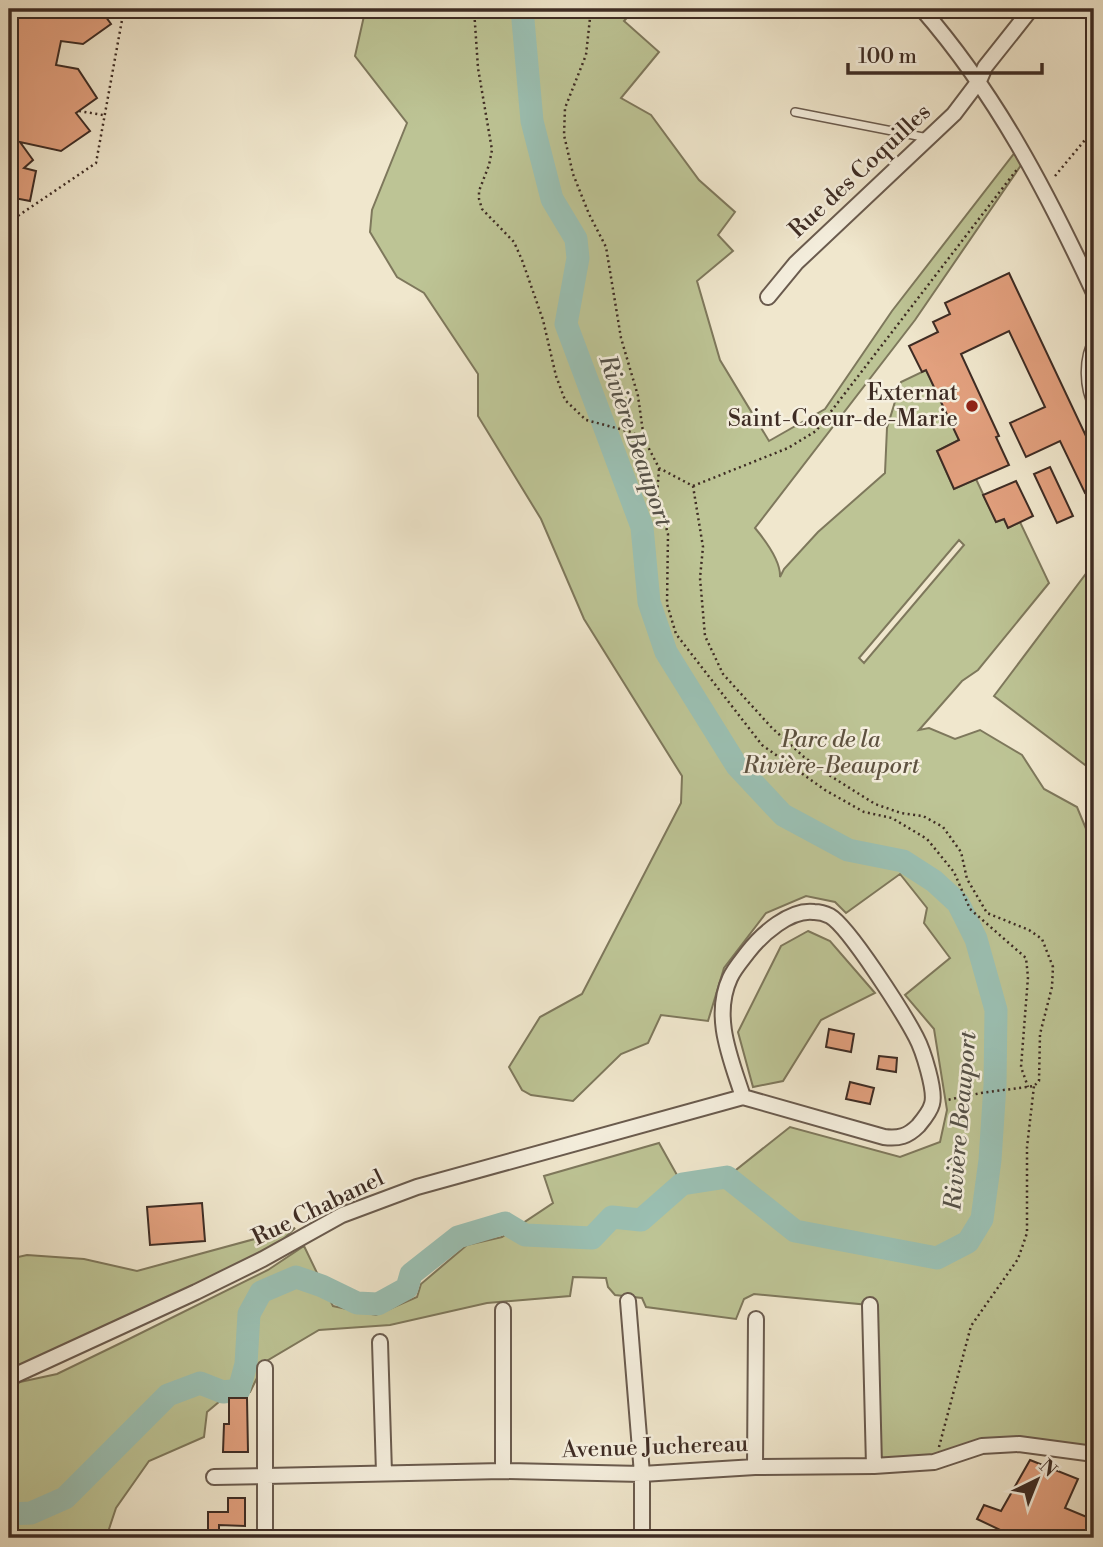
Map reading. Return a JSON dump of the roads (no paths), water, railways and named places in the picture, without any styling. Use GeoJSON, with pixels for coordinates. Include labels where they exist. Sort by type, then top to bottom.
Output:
{"type":"FeatureCollection","features":[{"type":"Feature","properties":{"kind":"street"},"geometry":{"type":"LineString","coordinates":[[922,9],[979,81],[1026,158],[1094,293]]}},
{"type":"Feature","properties":{"kind":"street","name":"Rue des Coquilles"},"geometry":{"type":"LineString","coordinates":[[768,297],[796,263],[954,114],[979,81],[985,67],[1031,9]]}},
{"type":"Feature","properties":{"kind":"street"},"geometry":{"type":"LineString","coordinates":[[814,911],[830,916],[850,937],[917,1039],[931,1086],[933,1103],[916,1128],[908,1135],[895,1139],[743,1097],[722,1021],[730,978],[751,948],[773,928],[795,914],[814,911]]}},
{"type":"Feature","properties":{"kind":"street","name":"Rue Chabanel"},"geometry":{"type":"LineString","coordinates":[[9,1378],[196,1292],[342,1215],[380,1200],[430,1183],[743,1097]]}},
{"type":"Feature","properties":{"kind":"street"},"geometry":{"type":"LineString","coordinates":[[628,1301],[642,1474],[642,1538]]}},
{"type":"Feature","properties":{"kind":"street"},"geometry":{"type":"LineString","coordinates":[[870,1305],[874,1466]]}},
{"type":"Feature","properties":{"kind":"street"},"geometry":{"type":"LineString","coordinates":[[503,1310],[503,1471]]}},
{"type":"Feature","properties":{"kind":"street"},"geometry":{"type":"LineString","coordinates":[[755,1319],[755,1467]]}},
{"type":"Feature","properties":{"kind":"street"},"geometry":{"type":"LineString","coordinates":[[380,1342],[384,1473]]}},
{"type":"Feature","properties":{"kind":"street"},"geometry":{"type":"LineString","coordinates":[[265,1368],[265,1538]]}},
{"type":"Feature","properties":{"kind":"street","name":"Avenue Juchereau"},"geometry":{"type":"LineString","coordinates":[[214,1477],[503,1471],[642,1474],[755,1467],[874,1466],[934,1462],[982,1446],[1019,1444],[1094,1454]]}},
{"type":"Feature","properties":{"kind":"lane"},"geometry":{"type":"LineString","coordinates":[[795,112],[928,138]]}},
{"type":"Feature","properties":{"kind":"lane"},"geometry":{"type":"LineString","coordinates":[[1094,338],[1089,346],[1085,373],[1094,409]]}},
{"type":"Feature","properties":{"kind":"waterway","name":"Rivière Beauport"},"geometry":{"type":"LineString","coordinates":[[9,1514],[31,1513],[65,1498],[168,1395],[200,1383],[223,1392],[239,1390],[246,1364],[249,1314],[261,1292],[296,1277],[357,1303],[378,1304],[407,1288],[411,1274],[458,1237],[505,1223],[525,1235],[592,1238],[612,1217],[641,1220],[682,1184],[727,1177],[795,1231],[937,1258],[968,1242],[982,1219],[990,1160],[996,1010],[976,939],[958,903],[934,881],[903,861],[848,850],[783,815],[737,766],[666,652],[649,602],[642,527],[566,324],[578,258],[576,239],[552,199],[532,121],[522,9]]}},
{"type":"Feature","properties":{"kind":"place","name":"Externat Saint-Coeur-de-Marie"},"geometry":{"type":"Point","coordinates":[972,406]}},
{"type":"Feature","properties":{"kind":"park label","name":"Parc de la Rivière-Beauport"},"geometry":{"type":"Point","coordinates":[831,753]}}]}
